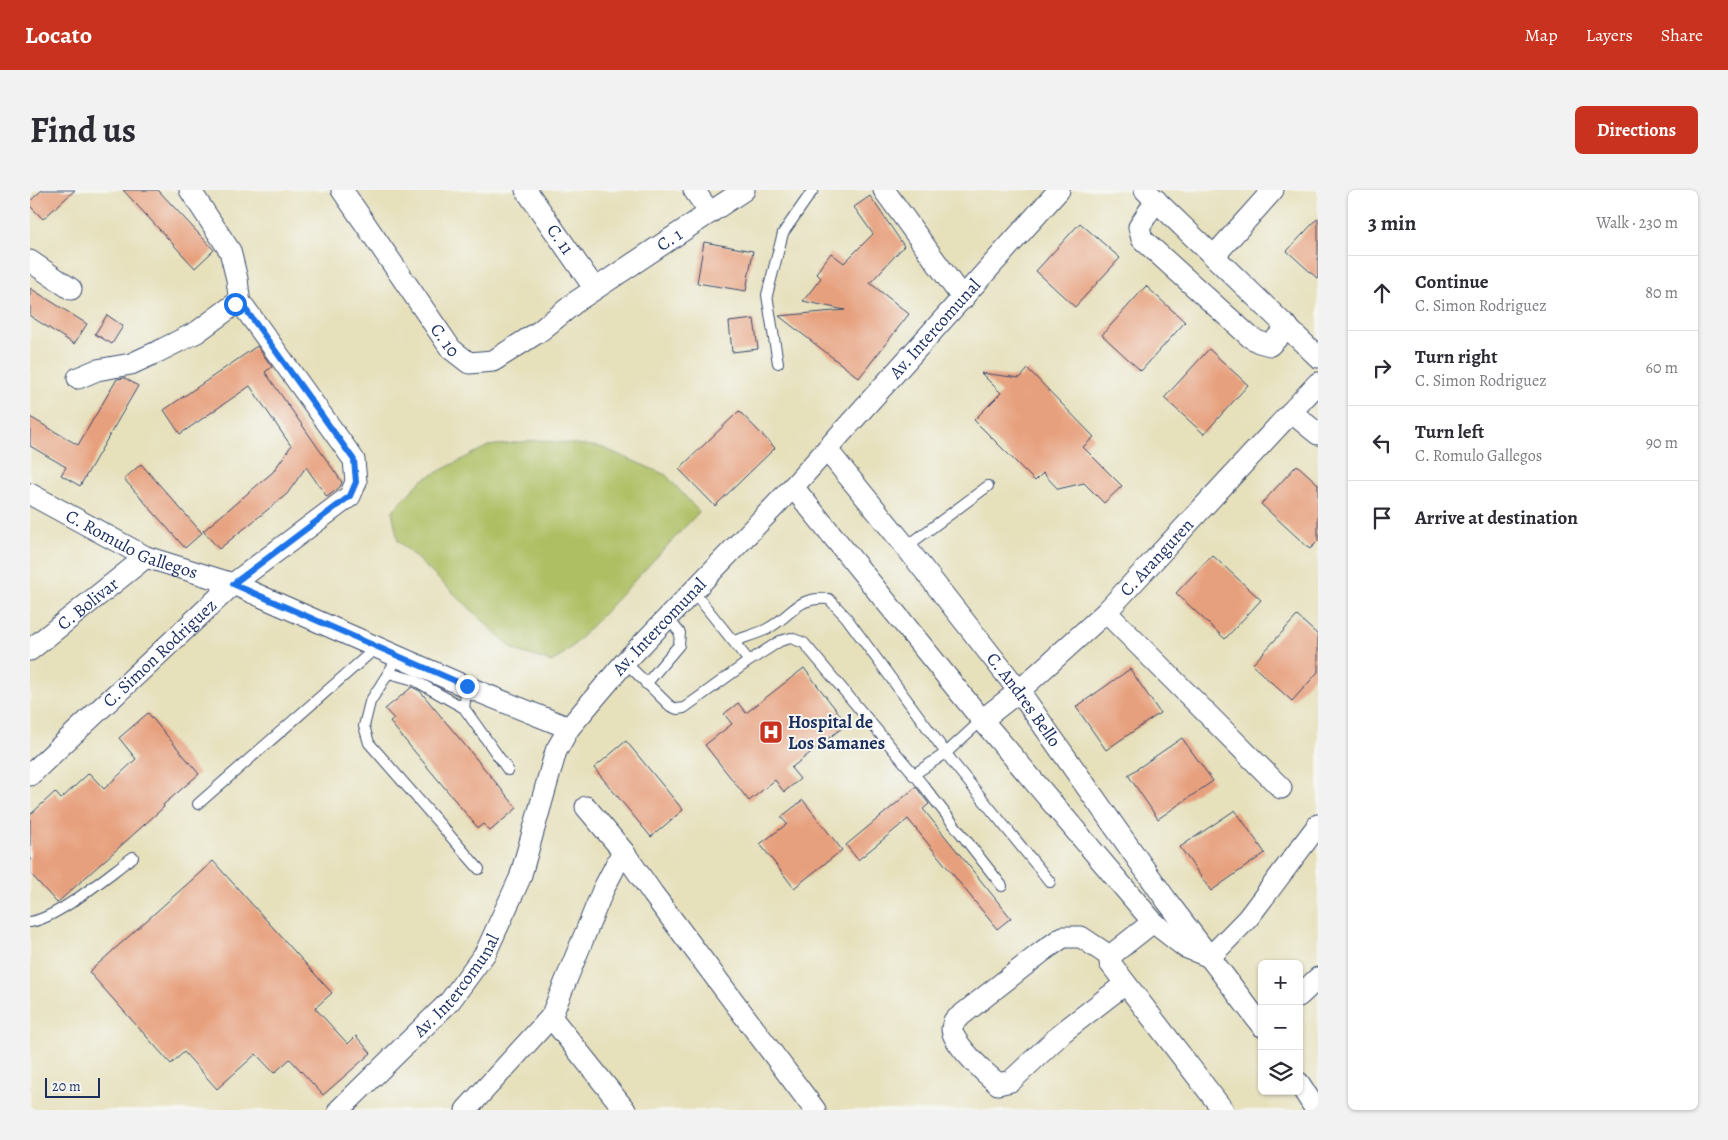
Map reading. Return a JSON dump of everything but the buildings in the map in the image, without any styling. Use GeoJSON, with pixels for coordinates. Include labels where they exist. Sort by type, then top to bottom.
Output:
{"type":"FeatureCollection","features":[{"type":"Feature","properties":{"kind":"street"},"geometry":{"type":"LineString","coordinates":[[78,378],[97,370],[131,364],[197,332],[235,304],[240,305],[237,279],[230,251],[190,190]]}},
{"type":"Feature","properties":{"kind":"street","name":"C. 10"},"geometry":{"type":"LineString","coordinates":[[342,190],[451,349],[470,363],[493,361],[540,331],[595,289]]}},
{"type":"Feature","properties":{"kind":"street","name":"C. 11"},"geometry":{"type":"LineString","coordinates":[[526,190],[595,289]]}},
{"type":"Feature","properties":{"kind":"street"},"geometry":{"type":"LineString","coordinates":[[694,190],[710,213]]}},
{"type":"Feature","properties":{"kind":"street","name":"C. 1"},"geometry":{"type":"LineString","coordinates":[[595,289],[744,190]]}},
{"type":"Feature","properties":{"kind":"street"},"geometry":{"type":"LineString","coordinates":[[884,190],[963,299]]}},
{"type":"Feature","properties":{"kind":"street","name":"Av. Intercomunal"},"geometry":{"type":"LineString","coordinates":[[339,1110],[450,1001],[486,952],[520,878],[556,750],[569,728],[625,662],[827,450],[1060,190]]}},
{"type":"Feature","properties":{"kind":"street"},"geometry":{"type":"LineString","coordinates":[[1214,256],[1273,190]]}},
{"type":"Feature","properties":{"kind":"street"},"geometry":{"type":"LineString","coordinates":[[1288,327],[1270,345],[1250,337],[1142,238],[1139,227],[1151,195],[1288,327],[1318,357]]}},
{"type":"Feature","properties":{"kind":"street"},"geometry":{"type":"LineString","coordinates":[[30,261],[71,289]]}},
{"type":"Feature","properties":{"kind":"street","name":"C. Simon Rodriguez"},"geometry":{"type":"LineString","coordinates":[[30,775],[233,584],[350,496],[356,482],[354,460],[244,307],[240,305]]}},
{"type":"Feature","properties":{"kind":"street","name":"C. Aranguren"},"geometry":{"type":"LineString","coordinates":[[982,720],[1019,691],[1106,612],[1318,383]]}},
{"type":"Feature","properties":{"kind":"street"},"geometry":{"type":"LineString","coordinates":[[1291,412],[1318,434]]}},
{"type":"Feature","properties":{"kind":"street","name":"C. Andres Bello"},"geometry":{"type":"LineString","coordinates":[[827,450],[1019,691],[1167,901],[1258,1021]]}},
{"type":"Feature","properties":{"kind":"street","name":"C. Andres Bello"},"geometry":{"type":"LineString","coordinates":[[793,487],[982,720],[1153,922],[1185,947],[1210,958]]}},
{"type":"Feature","properties":{"kind":"street","name":"C. Romulo Gallegos"},"geometry":{"type":"LineString","coordinates":[[30,494],[146,557],[233,584],[377,647],[394,665],[467,686],[569,728]]}},
{"type":"Feature","properties":{"kind":"street","name":"C. Bolivar"},"geometry":{"type":"LineString","coordinates":[[30,650],[146,557]]}},
{"type":"Feature","properties":{"kind":"street"},"geometry":{"type":"LineString","coordinates":[[1106,612],[1281,788]]}},
{"type":"Feature","properties":{"kind":"street"},"geometry":{"type":"LineString","coordinates":[[586,807],[623,851],[653,894],[815,1110]]}},
{"type":"Feature","properties":{"kind":"street"},"geometry":{"type":"LineString","coordinates":[[1210,958],[1248,918],[1318,825]]}},
{"type":"Feature","properties":{"kind":"street"},"geometry":{"type":"LineString","coordinates":[[466,1110],[551,1017],[603,890],[623,851]]}},
{"type":"Feature","properties":{"kind":"street"},"geometry":{"type":"LineString","coordinates":[[1153,922],[1122,946],[1111,957],[1110,963],[1223,1110]]}},
{"type":"Feature","properties":{"kind":"street"},"geometry":{"type":"LineString","coordinates":[[1111,957],[1081,937],[1063,937],[1042,951],[954,1021],[952,1029],[955,1039],[982,1072],[998,1084],[1011,1081],[1063,1032],[1125,984]]}},
{"type":"Feature","properties":{"kind":"street"},"geometry":{"type":"LineString","coordinates":[[1303,992],[1318,978]]}},
{"type":"Feature","properties":{"kind":"street"},"geometry":{"type":"LineString","coordinates":[[551,1017],[625,1110]]}},
{"type":"Feature","properties":{"kind":"street"},"geometry":{"type":"LineString","coordinates":[[1303,1088],[1316,1105]]}},
{"type":"Feature","properties":{"kind":"lane"},"geometry":{"type":"LineString","coordinates":[[778,363],[767,295],[784,232],[812,190]]}},
{"type":"Feature","properties":{"kind":"lane"},"geometry":{"type":"LineString","coordinates":[[906,547],[988,486]]}},
{"type":"Feature","properties":{"kind":"lane"},"geometry":{"type":"LineString","coordinates":[[692,592],[749,660]]}},
{"type":"Feature","properties":{"kind":"lane"},"geometry":{"type":"LineString","coordinates":[[734,641],[767,628],[804,601],[819,598],[829,599],[846,617],[946,753],[1050,882]]}},
{"type":"Feature","properties":{"kind":"lane"},"geometry":{"type":"LineString","coordinates":[[646,684],[679,645],[680,634],[668,618]]}},
{"type":"Feature","properties":{"kind":"lane"},"geometry":{"type":"LineString","coordinates":[[625,662],[670,706],[677,709],[684,708],[749,660],[785,639],[798,640],[804,643],[923,785],[1002,886]]}},
{"type":"Feature","properties":{"kind":"lane"},"geometry":{"type":"LineString","coordinates":[[198,804],[377,647]]}},
{"type":"Feature","properties":{"kind":"lane"},"geometry":{"type":"LineString","coordinates":[[479,869],[369,743],[364,726],[370,702],[394,665],[414,680],[464,708],[508,770]]}},
{"type":"Feature","properties":{"kind":"lane"},"geometry":{"type":"LineString","coordinates":[[464,708],[467,686]]}},
{"type":"Feature","properties":{"kind":"lane"},"geometry":{"type":"LineString","coordinates":[[913,775],[946,753],[982,720]]}},
{"type":"Feature","properties":{"kind":"lane"},"geometry":{"type":"LineString","coordinates":[[30,922],[56,912],[133,857]]}},
{"type":"Feature","properties":{"kind":"green space"},"geometry":{"type":"Polygon","coordinates":[[[539,440],[601,447],[666,475],[699,512],[573,646],[551,662],[514,650],[398,541],[392,511],[422,480],[488,446],[539,440]]]}},
{"type":"Feature","properties":{"kind":"place","name":"Hospital de Los Samanes"},"geometry":{"type":"Point","coordinates":[771,732]}},
{"type":"Feature","properties":{"kind":"route"},"geometry":{"type":"LineString","coordinates":[[235,304],[244,307],[354,460],[356,482],[350,496],[233,584],[467,686]]}}]}
